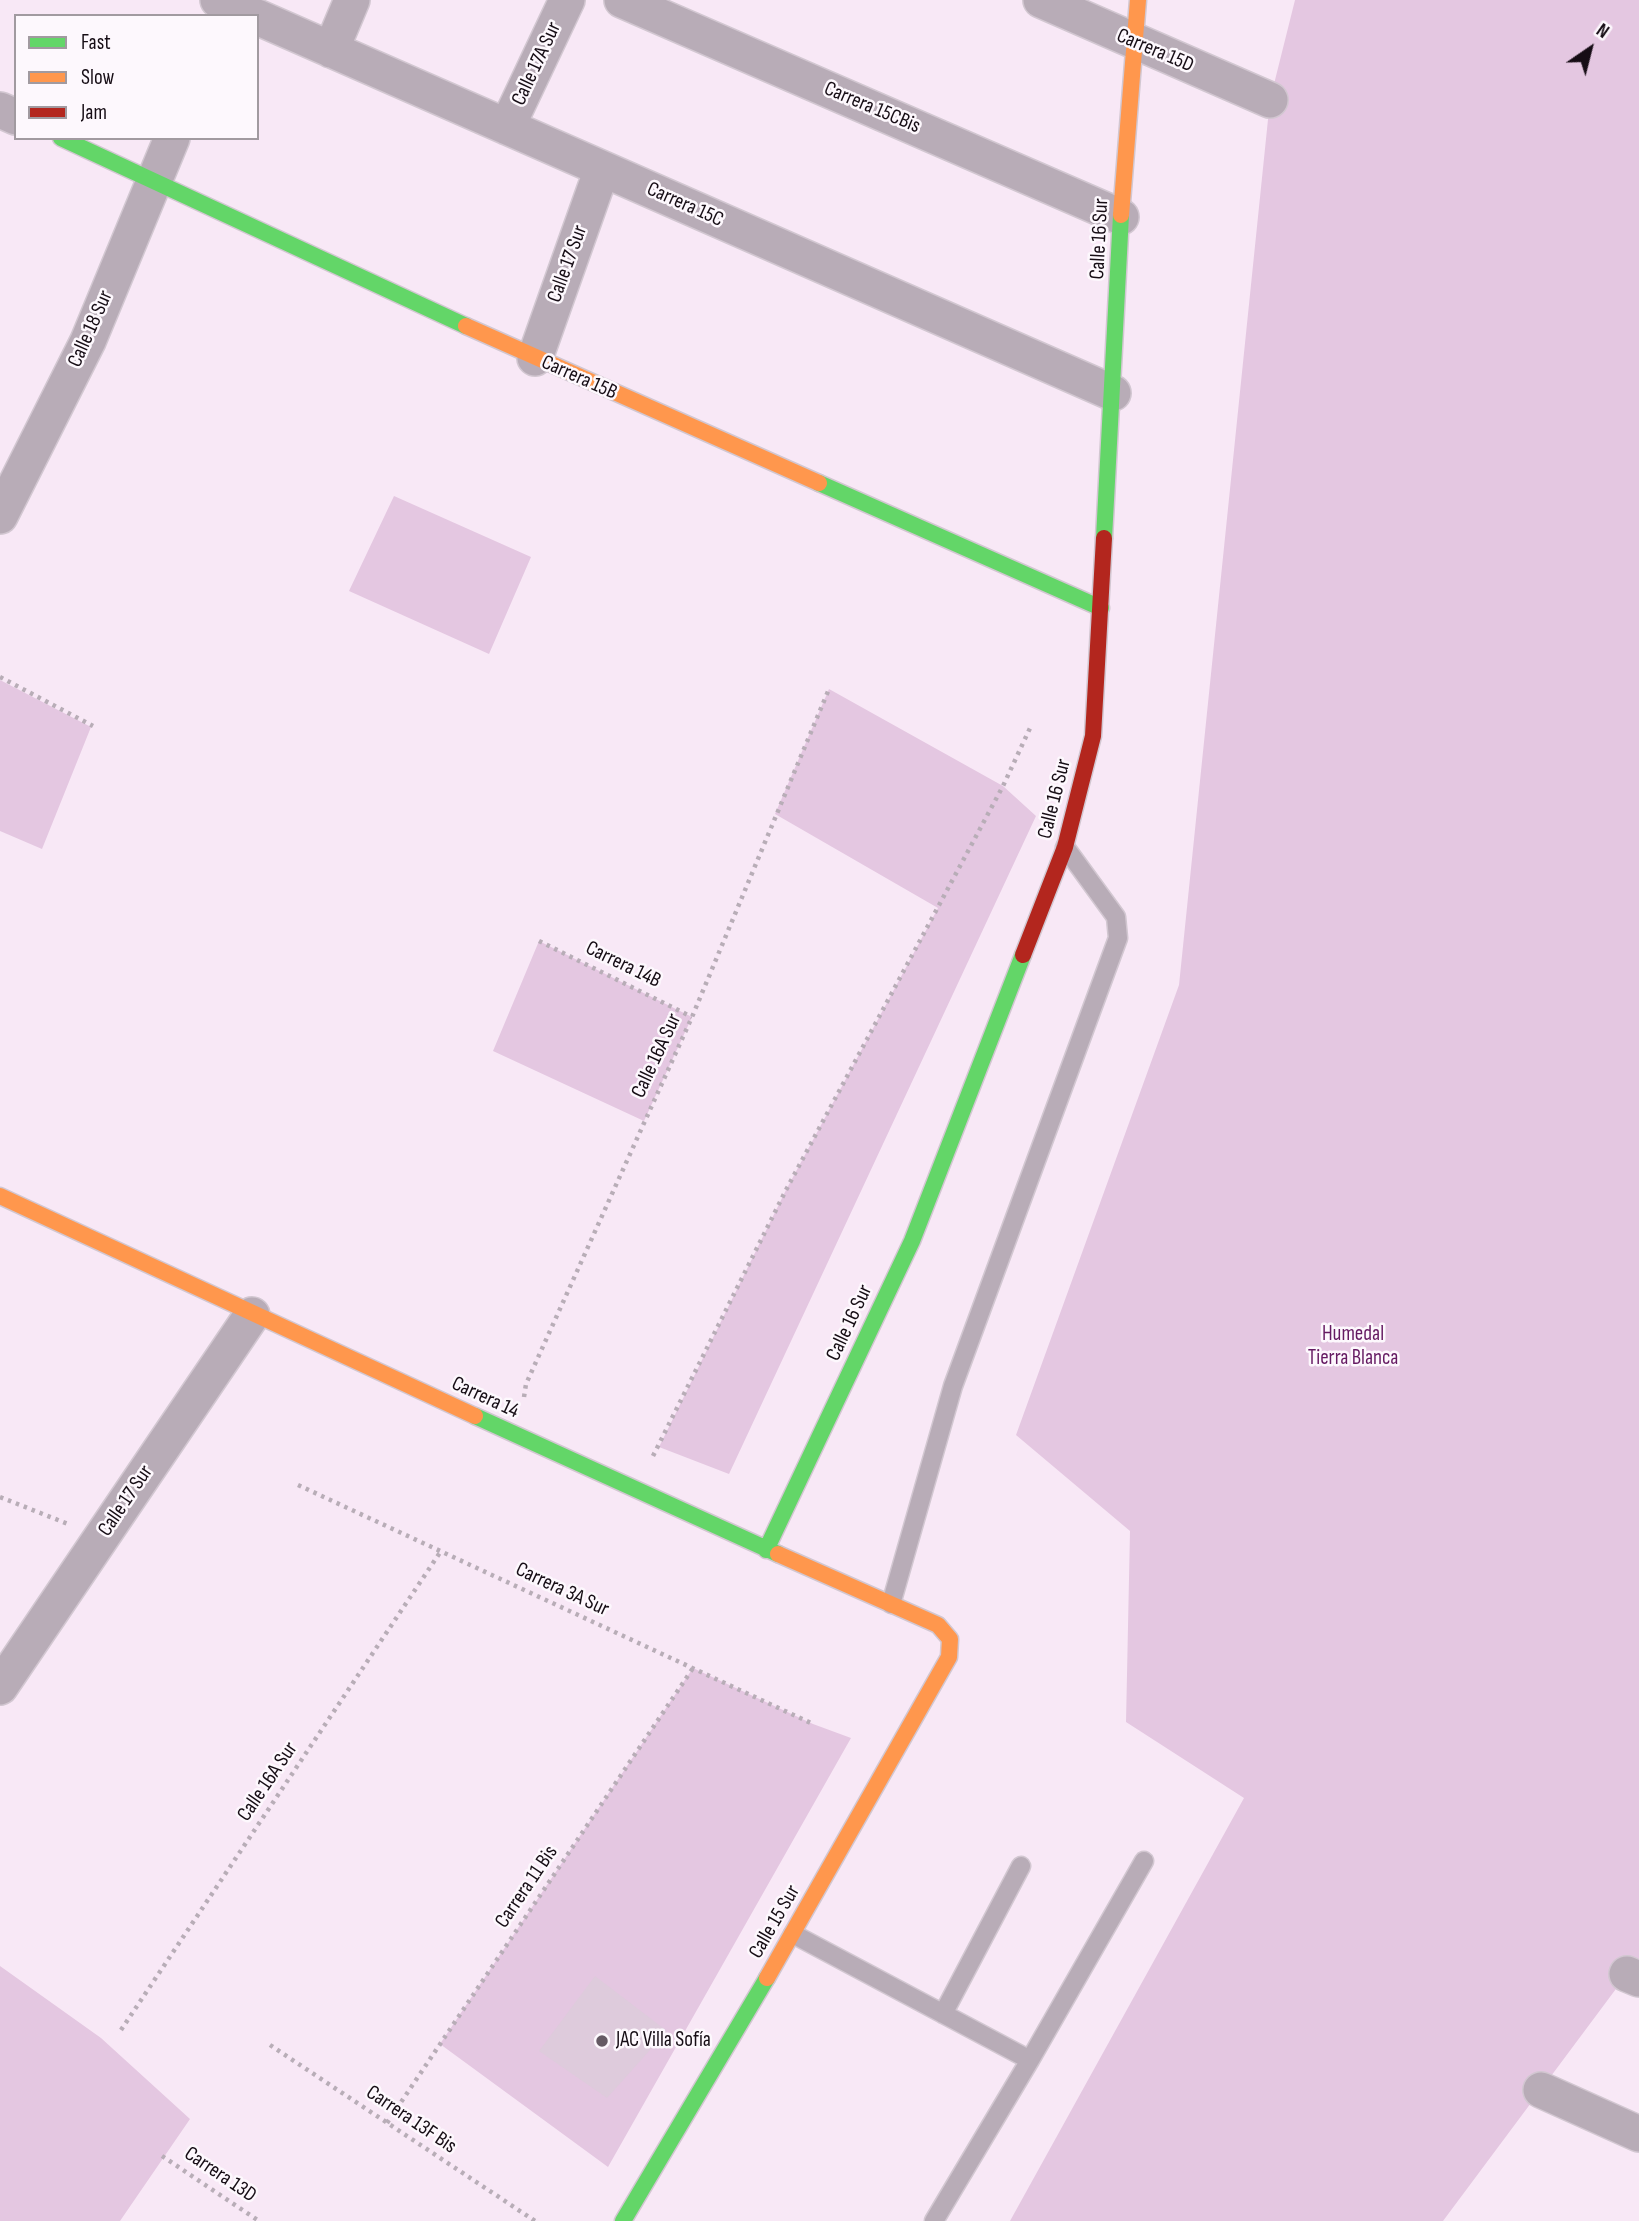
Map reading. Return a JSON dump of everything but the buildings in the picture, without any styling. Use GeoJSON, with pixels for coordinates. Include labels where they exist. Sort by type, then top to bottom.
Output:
{"type":"FeatureCollection","features":[{"type":"Feature","properties":{"kind":"street"},"geometry":{"type":"LineString","coordinates":[[331,50],[352,0]]}},
{"type":"Feature","properties":{"kind":"street","name":"Calle 17A Sur"},"geometry":{"type":"LineString","coordinates":[[507,127],[567,0]]}},
{"type":"Feature","properties":{"kind":"street","name":"Carrera 15CBis"},"geometry":{"type":"LineString","coordinates":[[622,0],[1121,217]]}},
{"type":"Feature","properties":{"kind":"street","name":"Carrera 15D"},"geometry":{"type":"LineString","coordinates":[[1041,0],[1270,100]]}},
{"type":"Feature","properties":{"kind":"street","name":"Calle 16 Sur"},"geometry":{"type":"LineString","coordinates":[[766,1550],[912,1241],[1065,847],[1093,736],[1121,217],[1138,0]]}},
{"type":"Feature","properties":{"kind":"street","name":"Carrera 15C"},"geometry":{"type":"LineString","coordinates":[[259,20],[1113,393]]}},
{"type":"Feature","properties":{"kind":"street","name":"Carrera 15B"},"geometry":{"type":"LineString","coordinates":[[65,140],[535,358],[1101,608]]}},
{"type":"Feature","properties":{"kind":"street","name":"Calle 18 Sur"},"geometry":{"type":"LineString","coordinates":[[0,516],[88,341],[171,140]]}},
{"type":"Feature","properties":{"kind":"street","name":"Calle 17 Sur"},"geometry":{"type":"LineString","coordinates":[[535,358],[602,169]]}},
{"type":"Feature","properties":{"kind":"street","name":"Carrera 14"},"geometry":{"type":"LineString","coordinates":[[0,1196],[252,1315],[766,1550],[938,1625],[950,1639]]}},
{"type":"Feature","properties":{"kind":"street","name":"Calle 17 Sur"},"geometry":{"type":"LineString","coordinates":[[0,1687],[252,1315]]}},
{"type":"Feature","properties":{"kind":"street","name":"Calle 15 Sur"},"geometry":{"type":"LineString","coordinates":[[623,2221],[793,1934],[948,1657],[950,1639]]}},
{"type":"Feature","properties":{"kind":"street"},"geometry":{"type":"LineString","coordinates":[[1541,2090],[1639,2134]]}},
{"type":"Feature","properties":{"kind":"lane"},"geometry":{"type":"LineString","coordinates":[[891,1604],[953,1386],[1118,938],[1116,917],[1065,847]]}},
{"type":"Feature","properties":{"kind":"lane"},"geometry":{"type":"LineString","coordinates":[[934,2221],[1144,1861]]}},
{"type":"Feature","properties":{"kind":"lane"},"geometry":{"type":"LineString","coordinates":[[943,2014],[1021,1866]]}},
{"type":"Feature","properties":{"kind":"lane"},"geometry":{"type":"LineString","coordinates":[[793,1934],[1030,2060]]}},
{"type":"Feature","properties":{"kind":"path"},"geometry":{"type":"LineString","coordinates":[[0,677],[93,726]]}},
{"type":"Feature","properties":{"kind":"path","name":"Calle 16A Sur"},"geometry":{"type":"LineString","coordinates":[[517,1436],[526,1384],[692,1017],[829,689]]}},
{"type":"Feature","properties":{"kind":"path"},"geometry":{"type":"LineString","coordinates":[[635,1490],[786,1190],[1003,786],[1031,726]]}},
{"type":"Feature","properties":{"kind":"path","name":"Carrera 14B"},"geometry":{"type":"LineString","coordinates":[[539,941],[692,1017]]}},
{"type":"Feature","properties":{"kind":"path","name":"Carrera 3A Sur"},"geometry":{"type":"LineString","coordinates":[[298,1485],[813,1724]]}},
{"type":"Feature","properties":{"kind":"path"},"geometry":{"type":"LineString","coordinates":[[0,1497],[102,1537]]}},
{"type":"Feature","properties":{"kind":"path","name":"Calle 16A Sur"},"geometry":{"type":"LineString","coordinates":[[121,2030],[441,1551]]}},
{"type":"Feature","properties":{"kind":"path","name":"Carrera 11 Bis"},"geometry":{"type":"LineString","coordinates":[[387,2123],[693,1668]]}},
{"type":"Feature","properties":{"kind":"path","name":"Carrera 13F Bis"},"geometry":{"type":"LineString","coordinates":[[270,2045],[535,2221]]}},
{"type":"Feature","properties":{"kind":"path","name":"Carrera 13D"},"geometry":{"type":"LineString","coordinates":[[162,2156],[260,2221]]}},
{"type":"Feature","properties":{"kind":"green space","name":"Humedal Tierra Blanca"},"geometry":{"type":"Polygon","coordinates":[[[1295,0],[1639,0],[1639,1958],[1443,2221],[1010,2221],[1244,1798],[1126,1722],[1130,1531],[1016,1435],[1179,985],[1270,100],[1295,0]]]}},
{"type":"Feature","properties":{"kind":"green space"},"geometry":{"type":"Polygon","coordinates":[[[394,496],[531,557],[489,654],[349,591],[394,496]]]}},
{"type":"Feature","properties":{"kind":"green space"},"geometry":{"type":"Polygon","coordinates":[[[0,680],[91,727],[42,849],[0,831],[0,680]]]}},
{"type":"Feature","properties":{"kind":"green space"},"geometry":{"type":"Polygon","coordinates":[[[829,689],[1003,786],[1036,816],[729,1474],[659,1447],[786,1190],[938,908],[775,814],[829,689]]]}},
{"type":"Feature","properties":{"kind":"green space"},"geometry":{"type":"Polygon","coordinates":[[[539,941],[692,1017],[644,1121],[493,1051],[539,941]]]}},
{"type":"Feature","properties":{"kind":"green space"},"geometry":{"type":"Polygon","coordinates":[[[693,1668],[813,1724],[851,1738],[608,2167],[440,2044],[693,1668]]]}},
{"type":"Feature","properties":{"kind":"green space"},"geometry":{"type":"Polygon","coordinates":[[[0,1966],[101,2038],[190,2119],[120,2221],[0,2221],[0,1966]]]}},
{"type":"Feature","properties":{"kind":"traffic: fast"},"geometry":{"type":"LineString","coordinates":[[65,140],[466,326]]}},
{"type":"Feature","properties":{"kind":"traffic: fast"},"geometry":{"type":"LineString","coordinates":[[1104,538],[1121,215]]}},
{"type":"Feature","properties":{"kind":"traffic: fast"},"geometry":{"type":"LineString","coordinates":[[819,483],[1101,608]]}},
{"type":"Feature","properties":{"kind":"traffic: fast"},"geometry":{"type":"LineString","coordinates":[[766,1550],[912,1241],[1023,955]]}},
{"type":"Feature","properties":{"kind":"traffic: fast"},"geometry":{"type":"LineString","coordinates":[[475,1416],[778,1554]]}},
{"type":"Feature","properties":{"kind":"traffic: fast"},"geometry":{"type":"LineString","coordinates":[[623,2221],[767,1978]]}},
{"type":"Feature","properties":{"kind":"traffic: slow"},"geometry":{"type":"LineString","coordinates":[[1121,215],[1138,0]]}},
{"type":"Feature","properties":{"kind":"traffic: slow"},"geometry":{"type":"LineString","coordinates":[[466,326],[819,483]]}},
{"type":"Feature","properties":{"kind":"traffic: slow"},"geometry":{"type":"LineString","coordinates":[[0,1196],[475,1416]]}},
{"type":"Feature","properties":{"kind":"traffic: slow"},"geometry":{"type":"LineString","coordinates":[[767,1978],[949,1657],[950,1639],[938,1625],[778,1554]]}},
{"type":"Feature","properties":{"kind":"traffic: jam"},"geometry":{"type":"LineString","coordinates":[[1023,955],[1065,847],[1093,736],[1104,538]]}},
{"type":"Feature","properties":{"kind":"place","name":"JAC Villa Sofía"},"geometry":{"type":"Point","coordinates":[602,2041]}}]}
